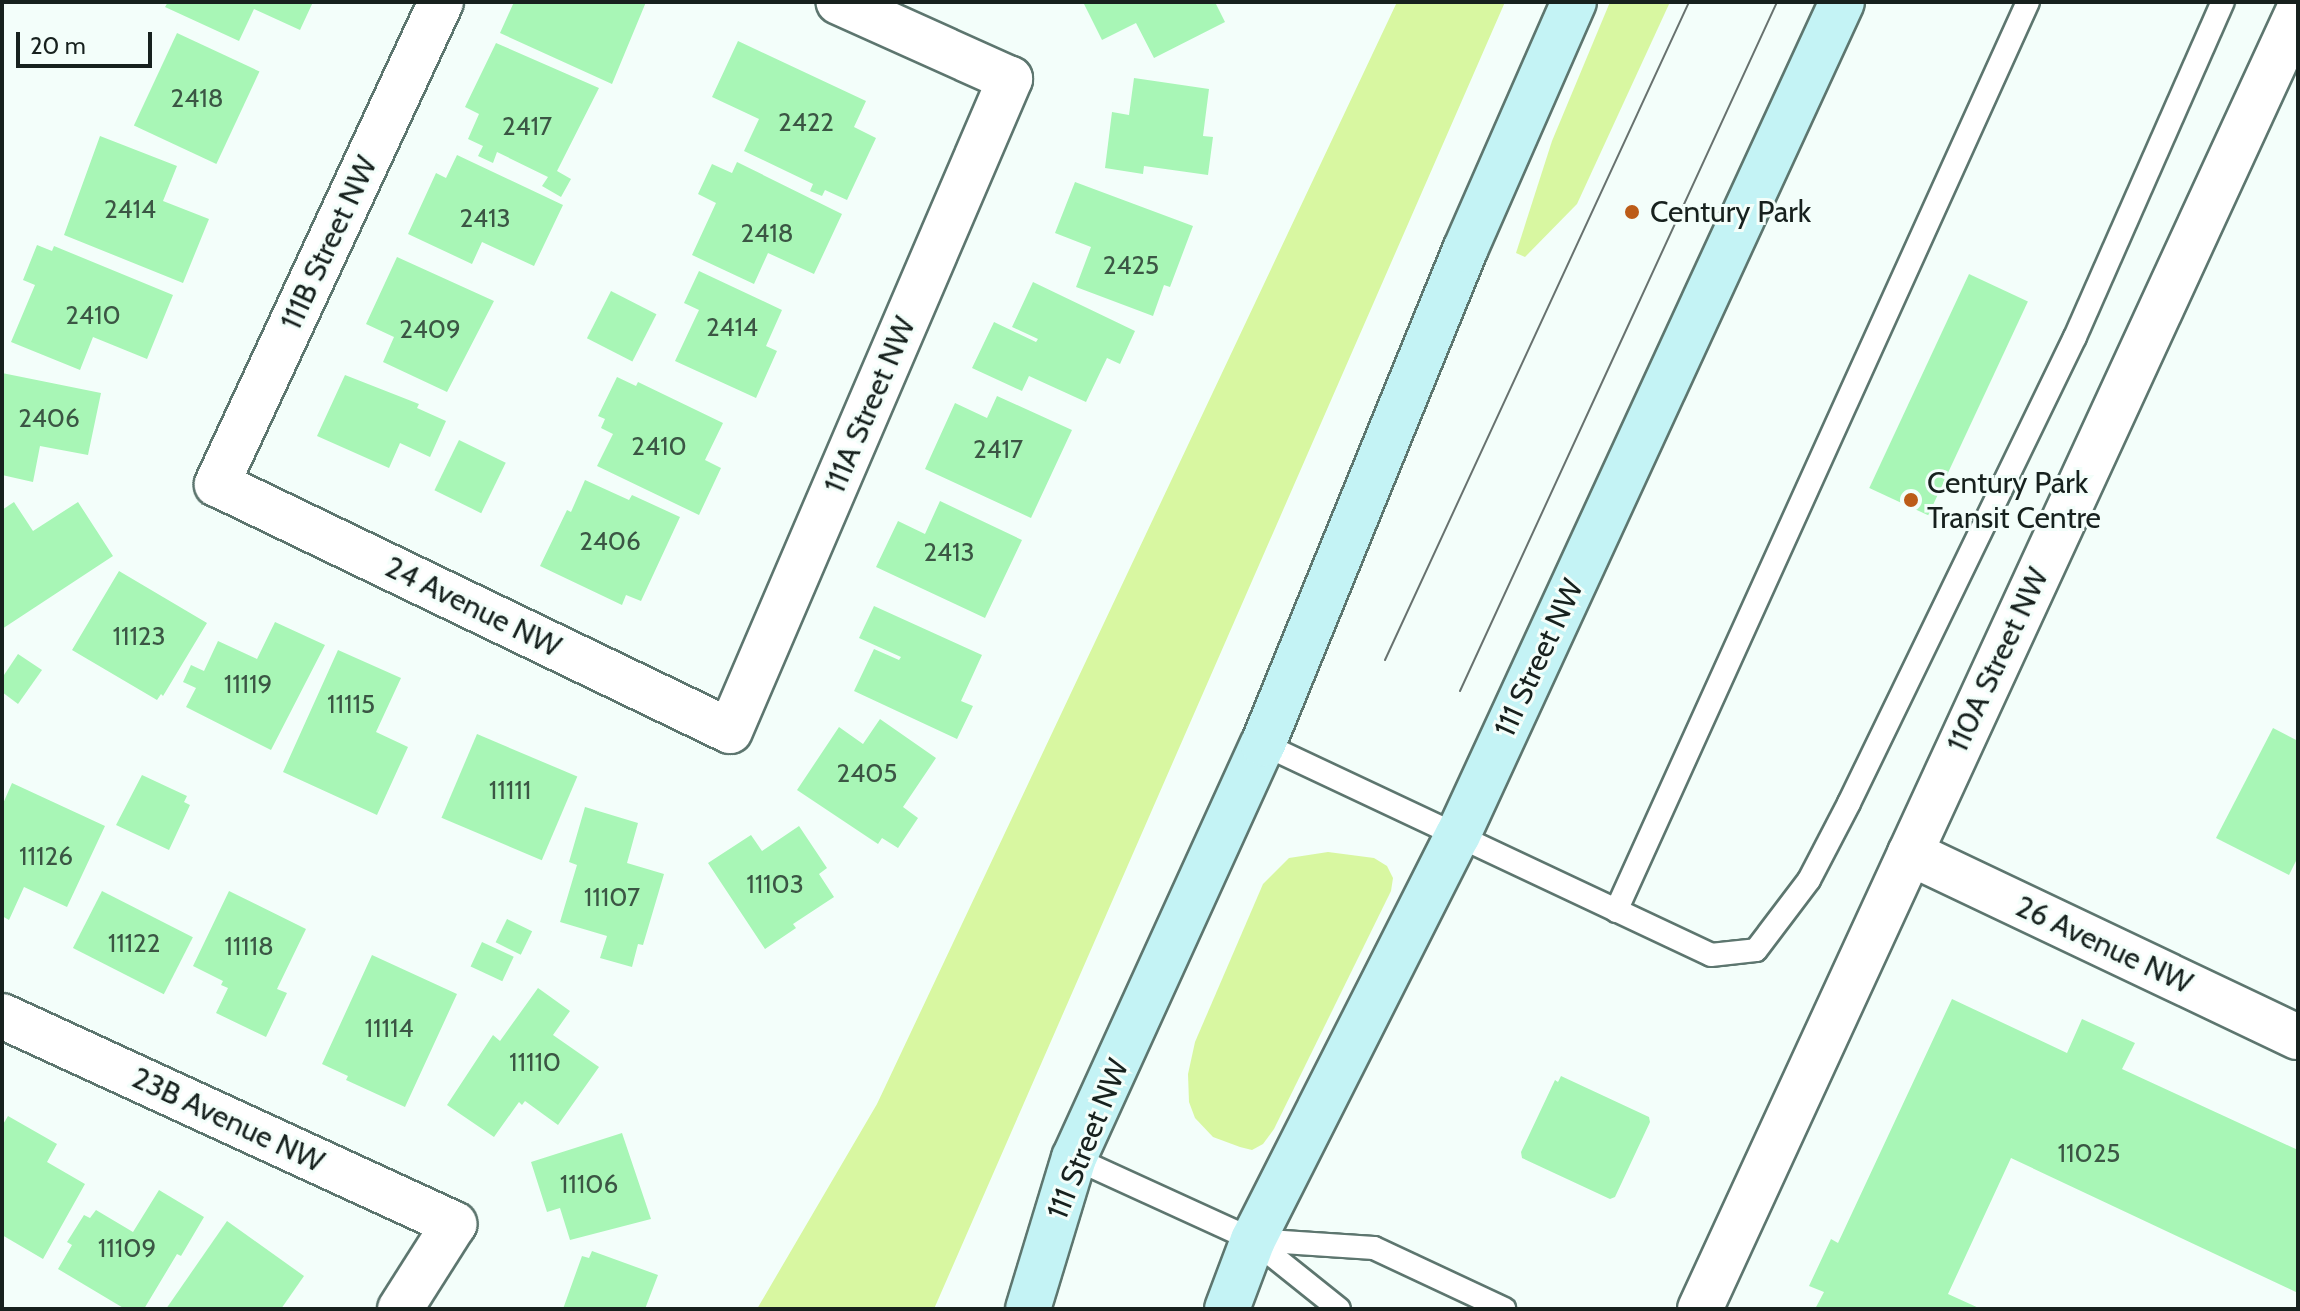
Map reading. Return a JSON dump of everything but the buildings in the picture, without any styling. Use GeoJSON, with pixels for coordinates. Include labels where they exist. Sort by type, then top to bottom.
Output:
{"type":"FeatureCollection","features":[{"type":"Feature","properties":{"kind":"main road","name":"111 Street NW"},"geometry":{"type":"LineString","coordinates":[[1028,1309],[1074,1158],[1263,744],[1465,250],[1574,2]]}},
{"type":"Feature","properties":{"kind":"main road","name":"111 Street NW"},"geometry":{"type":"LineString","coordinates":[[1227,1309],[1253,1240],[1458,835],[1842,2]]}},
{"type":"Feature","properties":{"kind":"street","name":"111B Street NW"},"geometry":{"type":"LineString","coordinates":[[217,484],[441,2]]}},
{"type":"Feature","properties":{"kind":"street","name":"111A Street NW"},"geometry":{"type":"LineString","coordinates":[[730,731],[1010,79],[839,2]]}},
{"type":"Feature","properties":{"kind":"street","name":"110A Street NW"},"geometry":{"type":"LineString","coordinates":[[1700,1309],[2298,12]]}},
{"type":"Feature","properties":{"kind":"street","name":"24 Avenue NW"},"geometry":{"type":"LineString","coordinates":[[217,484],[730,731]]}},
{"type":"Feature","properties":{"kind":"street","name":"26 Avenue NW"},"geometry":{"type":"LineString","coordinates":[[1910,853],[2298,1037]]}},
{"type":"Feature","properties":{"kind":"street","name":"23B Avenue NW"},"geometry":{"type":"LineString","coordinates":[[2,1016],[454,1224],[400,1309]]}},
{"type":"Feature","properties":{"kind":"lane"},"geometry":{"type":"LineString","coordinates":[[1616,911],[2028,2]]}},
{"type":"Feature","properties":{"kind":"lane"},"geometry":{"type":"LineString","coordinates":[[1263,744],[1711,955],[1756,950],[1809,880],[2075,337],[2223,2]]}},
{"type":"Feature","properties":{"kind":"lane"},"geometry":{"type":"LineString","coordinates":[[1074,1158],[1253,1240],[1339,1309]]}},
{"type":"Feature","properties":{"kind":"lane"},"geometry":{"type":"LineString","coordinates":[[1253,1240],[1374,1248],[1504,1309]]}},
{"type":"Feature","properties":{"kind":"green space"},"geometry":{"type":"Polygon","coordinates":[[[1397,2],[1505,2],[934,1309],[757,1309],[877,1104],[1397,2]]]}},
{"type":"Feature","properties":{"kind":"green space"},"geometry":{"type":"Polygon","coordinates":[[[1610,2],[1670,2],[1577,204],[1525,257],[1516,253],[1552,141],[1610,2]]]}},
{"type":"Feature","properties":{"kind":"green space"},"geometry":{"type":"Polygon","coordinates":[[[1328,852],[1374,858],[1387,866],[1393,878],[1391,891],[1274,1129],[1263,1144],[1252,1150],[1240,1147],[1213,1137],[1195,1118],[1189,1102],[1188,1074],[1195,1042],[1263,884],[1289,858],[1328,852]]]}},
{"type":"Feature","properties":{"kind":"tram line"},"geometry":{"type":"LineString","coordinates":[[1385,660],[1689,2]]}},
{"type":"Feature","properties":{"kind":"tram line"},"geometry":{"type":"LineString","coordinates":[[1460,691],[1777,2]]}},
{"type":"Feature","properties":{"kind":"place","name":"Century Park"},"geometry":{"type":"Point","coordinates":[1632,212]}},
{"type":"Feature","properties":{"kind":"place","name":"Century Park Transit Centre"},"geometry":{"type":"Point","coordinates":[1911,500]}}]}
